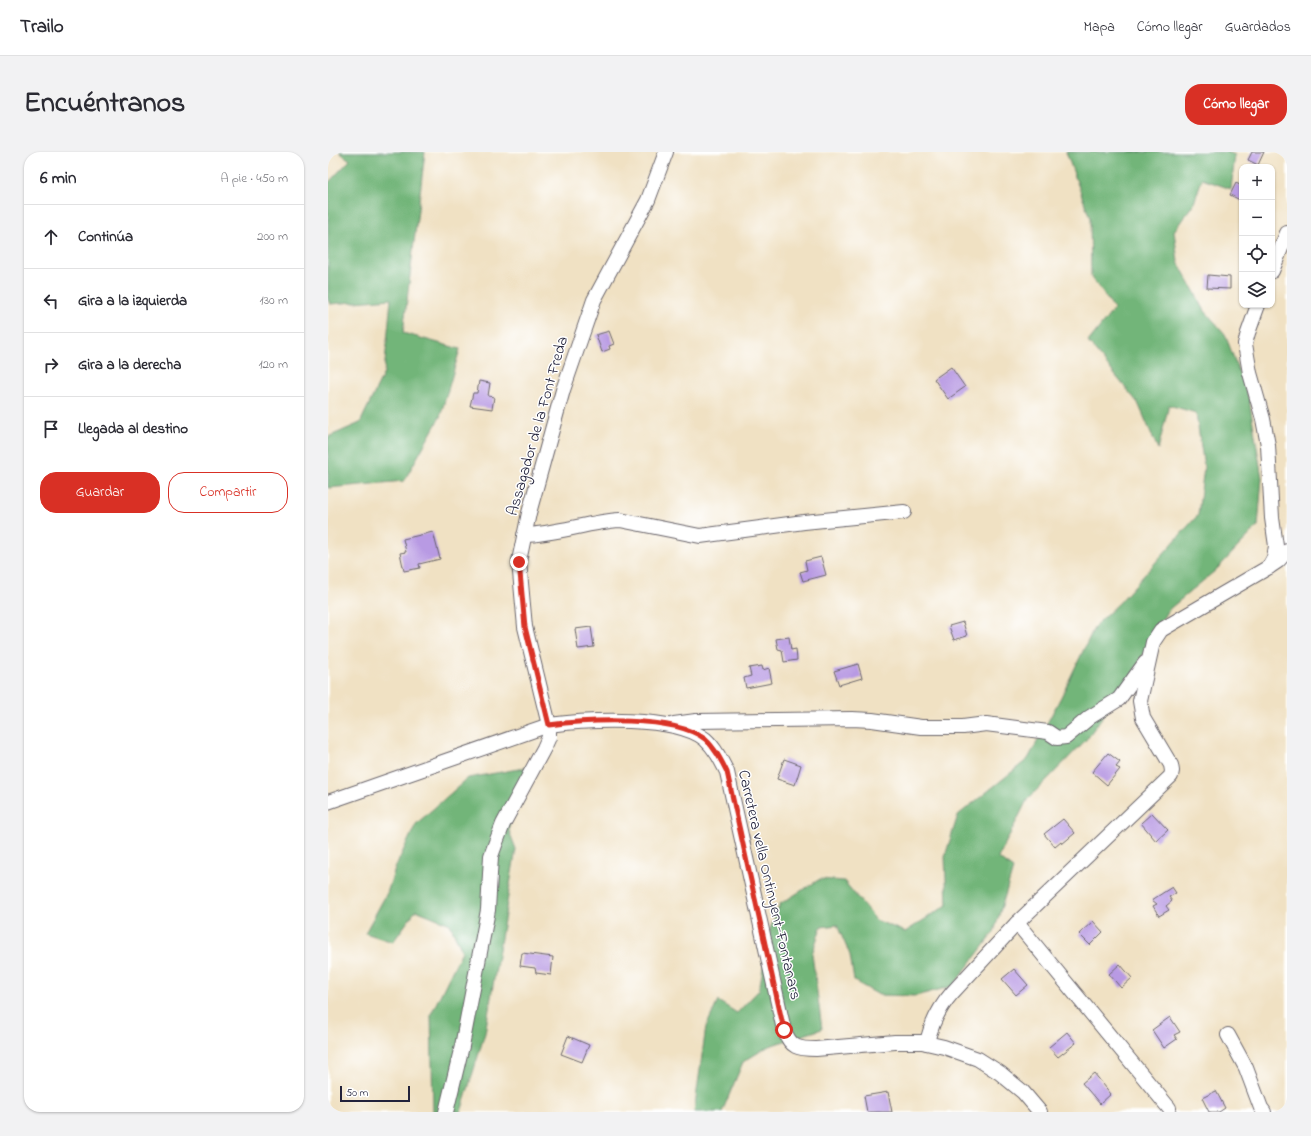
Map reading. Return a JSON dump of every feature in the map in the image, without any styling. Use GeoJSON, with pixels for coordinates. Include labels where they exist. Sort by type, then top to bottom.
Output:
{"type":"FeatureCollection","features":[{"type":"Feature","properties":{"kind":"street","name":"Assagador de la Font Freda"},"geometry":{"type":"LineString","coordinates":[[549,725],[525,627],[519,562],[524,535],[563,390],[594,300],[648,200],[666,152]]}},
{"type":"Feature","properties":{"kind":"street"},"geometry":{"type":"LineString","coordinates":[[1275,263],[1287,233]]}},
{"type":"Feature","properties":{"kind":"street"},"geometry":{"type":"LineString","coordinates":[[1257,308],[1245,344],[1250,373],[1263,419],[1268,445],[1272,518],[1276,546],[1274,558],[1269,567]]}},
{"type":"Feature","properties":{"kind":"street"},"geometry":{"type":"LineString","coordinates":[[524,535],[540,534],[588,524],[620,520],[700,536],[804,522],[904,512]]}},
{"type":"Feature","properties":{"kind":"street"},"geometry":{"type":"LineString","coordinates":[[927,1043],[932,1027],[944,1003],[1017,923],[1150,798],[1171,776],[1171,765],[1143,718],[1140,701],[1153,642],[1161,630],[1269,567],[1278,561],[1287,551]]}},
{"type":"Feature","properties":{"kind":"street"},"geometry":{"type":"LineString","coordinates":[[666,724],[852,719],[872,720],[921,727],[963,727],[986,724],[1048,732],[1058,738],[1062,738],[1066,737],[1090,716],[1118,699],[1149,658]]}},
{"type":"Feature","properties":{"kind":"street","name":"Carretera vella Ontinyent-Fontanars"},"geometry":{"type":"LineString","coordinates":[[328,802],[549,725],[578,721],[621,721],[666,724],[683,728],[705,740],[719,756],[727,772],[788,1039],[794,1046],[803,1049],[816,1049],[895,1042],[922,1042],[944,1047],[978,1059],[1012,1082],[1023,1092],[1040,1112]]}},
{"type":"Feature","properties":{"kind":"street"},"geometry":{"type":"LineString","coordinates":[[446,1112],[462,1046],[488,910],[491,856],[503,824],[549,737],[549,725]]}},
{"type":"Feature","properties":{"kind":"street"},"geometry":{"type":"LineString","coordinates":[[1017,923],[1169,1108]]}},
{"type":"Feature","properties":{"kind":"street"},"geometry":{"type":"LineString","coordinates":[[1228,1035],[1246,1068],[1261,1108],[1264,1112]]}},
{"type":"Feature","properties":{"kind":"green space"},"geometry":{"type":"Polygon","coordinates":[[[339,152],[425,152],[403,333],[460,349],[440,417],[404,481],[328,488],[328,437],[360,423],[384,373],[391,299],[330,304],[328,299],[328,183],[350,160],[339,152]]]}},
{"type":"Feature","properties":{"kind":"green space"},"geometry":{"type":"Polygon","coordinates":[[[1066,152],[1227,152],[1235,155],[1231,189],[1202,179],[1194,203],[1174,231],[1178,262],[1205,311],[1225,334],[1249,399],[1262,478],[1258,526],[1216,570],[1167,611],[1131,677],[1085,741],[1027,800],[998,858],[1013,869],[994,932],[953,986],[916,996],[879,995],[854,981],[850,955],[837,925],[821,927],[812,954],[822,1029],[769,1046],[743,1062],[722,1112],[694,1112],[706,1027],[718,1001],[737,1013],[759,990],[770,929],[780,904],[820,879],[844,881],[876,920],[905,932],[947,905],[945,856],[958,815],[1028,759],[1061,697],[1095,626],[1120,602],[1198,515],[1204,467],[1196,413],[1169,405],[1158,449],[1138,403],[1088,342],[1114,309],[1091,276],[1090,218],[1066,152]]]}},
{"type":"Feature","properties":{"kind":"green space"},"geometry":{"type":"Polygon","coordinates":[[[535,766],[512,801],[509,831],[516,849],[485,1033],[461,1112],[433,1112],[431,1014],[462,951],[450,924],[416,910],[393,942],[365,933],[387,893],[396,866],[416,824],[468,778],[535,766]]]}},
{"type":"Feature","properties":{"kind":"building"},"geometry":{"type":"Polygon","coordinates":[[[1252,152],[1264,152],[1258,164],[1248,160],[1252,152]]]}},
{"type":"Feature","properties":{"kind":"building"},"geometry":{"type":"Polygon","coordinates":[[[1236,183],[1239,184],[1239,200],[1230,195],[1236,183]]]}},
{"type":"Feature","properties":{"kind":"building"},"geometry":{"type":"Polygon","coordinates":[[[1208,275],[1230,277],[1230,289],[1207,288],[1208,275]]]}},
{"type":"Feature","properties":{"kind":"building"},"geometry":{"type":"Polygon","coordinates":[[[609,331],[614,344],[609,346],[610,349],[602,352],[596,335],[609,331]]]}},
{"type":"Feature","properties":{"kind":"building"},"geometry":{"type":"Polygon","coordinates":[[[951,367],[965,387],[948,399],[934,379],[951,367]]]}},
{"type":"Feature","properties":{"kind":"building"},"geometry":{"type":"Polygon","coordinates":[[[479,381],[490,383],[488,396],[494,397],[492,409],[470,406],[473,393],[477,393],[479,381]]]}},
{"type":"Feature","properties":{"kind":"building"},"geometry":{"type":"Polygon","coordinates":[[[433,532],[440,559],[419,564],[420,568],[404,571],[400,553],[406,552],[403,539],[433,532]]]}},
{"type":"Feature","properties":{"kind":"building"},"geometry":{"type":"Polygon","coordinates":[[[821,557],[826,575],[803,581],[800,572],[807,570],[805,561],[821,557]]]}},
{"type":"Feature","properties":{"kind":"building"},"geometry":{"type":"Polygon","coordinates":[[[963,622],[967,636],[954,640],[949,626],[963,622]]]}},
{"type":"Feature","properties":{"kind":"building"},"geometry":{"type":"Polygon","coordinates":[[[591,627],[594,647],[578,649],[575,629],[591,627]]]}},
{"type":"Feature","properties":{"kind":"building"},"geometry":{"type":"Polygon","coordinates":[[[789,637],[791,650],[796,649],[797,660],[784,662],[782,650],[778,649],[776,639],[789,637]]]}},
{"type":"Feature","properties":{"kind":"building"},"geometry":{"type":"Polygon","coordinates":[[[858,664],[862,678],[839,685],[834,671],[858,664]]]}},
{"type":"Feature","properties":{"kind":"building"},"geometry":{"type":"Polygon","coordinates":[[[762,666],[763,670],[769,668],[772,683],[746,688],[744,678],[751,676],[749,668],[762,666]]]}},
{"type":"Feature","properties":{"kind":"building"},"geometry":{"type":"Polygon","coordinates":[[[1108,753],[1120,762],[1116,767],[1120,769],[1107,785],[1092,772],[1108,753]]]}},
{"type":"Feature","properties":{"kind":"building"},"geometry":{"type":"Polygon","coordinates":[[[784,759],[801,765],[795,785],[777,779],[784,759]]]}},
{"type":"Feature","properties":{"kind":"building"},"geometry":{"type":"Polygon","coordinates":[[[1152,813],[1168,830],[1156,841],[1141,823],[1152,813]]]}},
{"type":"Feature","properties":{"kind":"building"},"geometry":{"type":"Polygon","coordinates":[[[1063,819],[1075,833],[1062,844],[1061,842],[1055,847],[1044,834],[1063,819]]]}},
{"type":"Feature","properties":{"kind":"building"},"geometry":{"type":"Polygon","coordinates":[[[1172,887],[1176,893],[1169,897],[1172,901],[1166,906],[1169,910],[1159,916],[1153,906],[1157,904],[1152,900],[1172,887]]]}},
{"type":"Feature","properties":{"kind":"building"},"geometry":{"type":"Polygon","coordinates":[[[1093,921],[1103,932],[1090,945],[1079,934],[1093,921]]]}},
{"type":"Feature","properties":{"kind":"building"},"geometry":{"type":"Polygon","coordinates":[[[522,953],[553,957],[551,975],[536,973],[535,968],[520,966],[522,953]]]}},
{"type":"Feature","properties":{"kind":"building"},"geometry":{"type":"Polygon","coordinates":[[[1120,964],[1132,978],[1121,988],[1109,974],[1120,964]]]}},
{"type":"Feature","properties":{"kind":"building"},"geometry":{"type":"Polygon","coordinates":[[[1014,969],[1028,985],[1016,995],[1002,979],[1014,969]]]}},
{"type":"Feature","properties":{"kind":"building"},"geometry":{"type":"Polygon","coordinates":[[[1170,1017],[1180,1032],[1174,1035],[1177,1039],[1164,1048],[1152,1030],[1170,1017]]]}},
{"type":"Feature","properties":{"kind":"building"},"geometry":{"type":"Polygon","coordinates":[[[1067,1032],[1076,1043],[1058,1057],[1049,1047],[1067,1032]]]}},
{"type":"Feature","properties":{"kind":"building"},"geometry":{"type":"Polygon","coordinates":[[[568,1036],[589,1045],[582,1062],[561,1054],[568,1036]]]}},
{"type":"Feature","properties":{"kind":"building"},"geometry":{"type":"Polygon","coordinates":[[[1094,1073],[1111,1094],[1100,1104],[1082,1083],[1094,1073]]]}},
{"type":"Feature","properties":{"kind":"building"},"geometry":{"type":"Polygon","coordinates":[[[1216,1091],[1225,1108],[1219,1112],[1209,1112],[1202,1098],[1216,1091]]]}},
{"type":"Feature","properties":{"kind":"building"},"geometry":{"type":"Polygon","coordinates":[[[888,1092],[892,1112],[867,1112],[864,1096],[888,1092]]]}},
{"type":"Feature","properties":{"kind":"route"},"geometry":{"type":"LineString","coordinates":[[519,562],[525,627],[549,725],[578,721],[621,721],[666,724],[683,728],[696,734],[705,740],[719,756],[727,772],[784,1030]]}}]}
